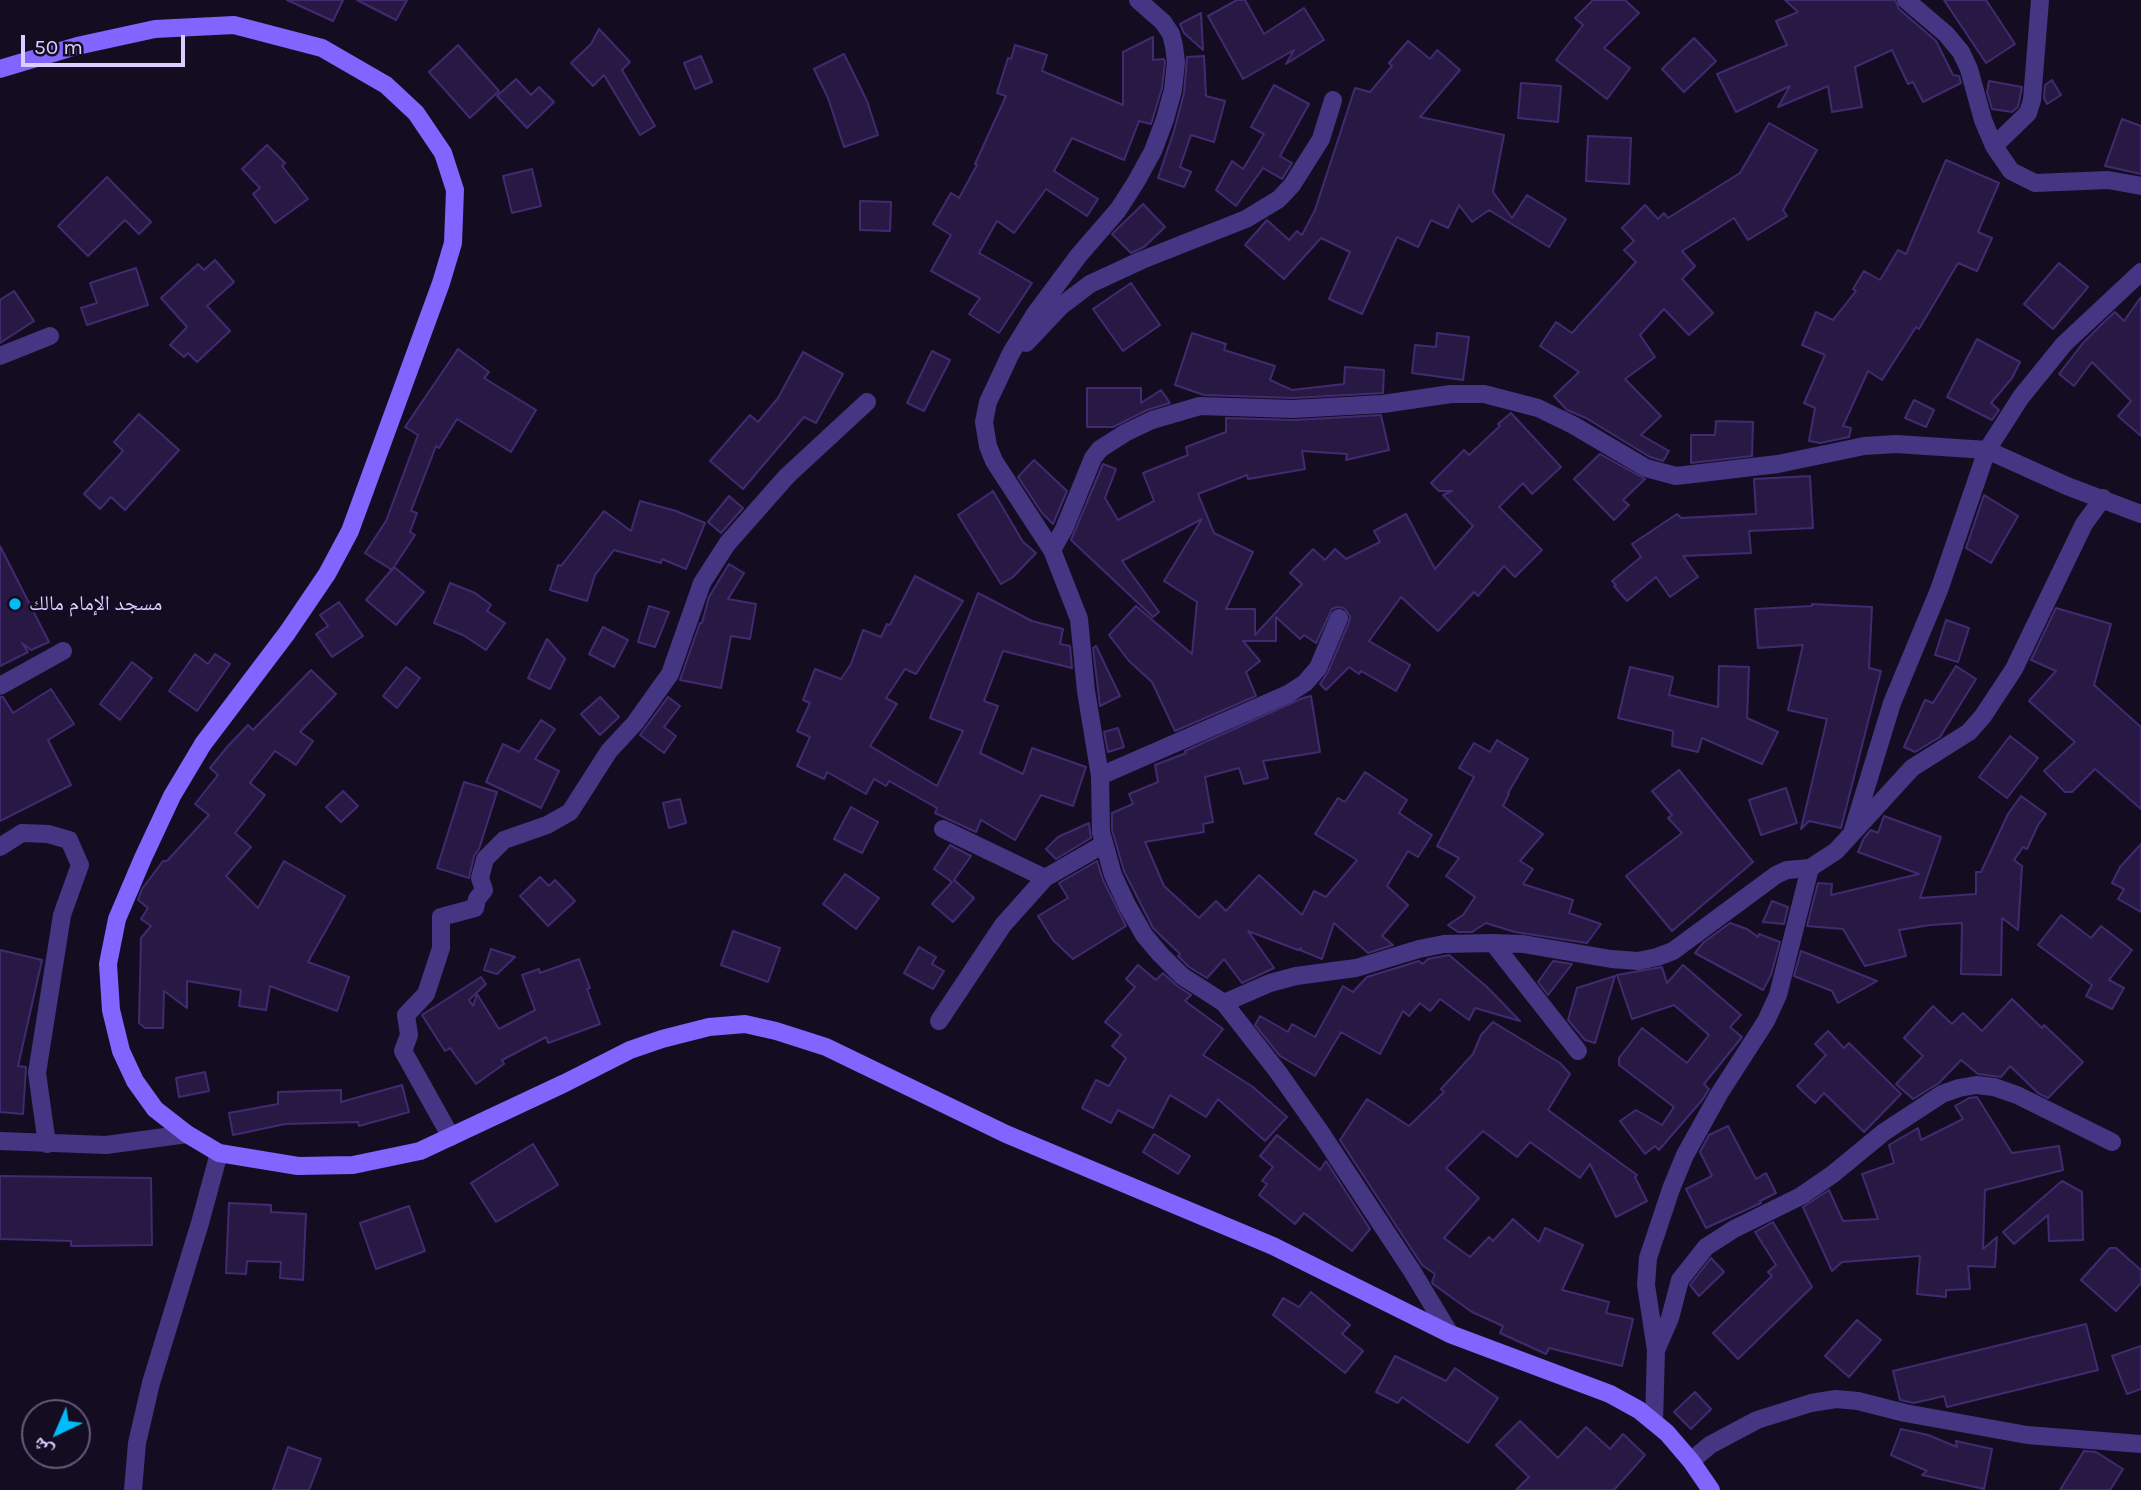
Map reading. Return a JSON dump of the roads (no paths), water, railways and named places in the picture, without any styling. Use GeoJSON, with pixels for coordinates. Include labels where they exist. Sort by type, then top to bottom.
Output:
{"type":"FeatureCollection","features":[{"type":"Feature","properties":{"kind":"main road"},"geometry":{"type":"LineString","coordinates":[[0,69],[78,46],[155,29],[234,25],[322,48],[386,85],[416,113],[443,153],[455,190],[453,243],[441,283],[350,531],[327,574],[287,633],[203,744],[178,786],[117,919],[108,964],[111,1010],[121,1051],[135,1081],[155,1109],[187,1135],[219,1153],[298,1166],[353,1165],[420,1151],[630,1050],[662,1039],[709,1027],[745,1024],[776,1031],[826,1047],[1006,1134],[1273,1246],[1450,1334],[1610,1394],[1640,1410],[1654,1422],[1691,1461],[1712,1490]]}},
{"type":"Feature","properties":{"kind":"street"},"geometry":{"type":"LineString","coordinates":[[1138,0],[1163,22],[1171,34],[1174,46],[1176,62],[1173,90],[1165,119],[1153,151],[1118,210],[1079,255],[1035,314],[1008,360],[988,402],[985,433],[994,461],[1052,550],[1079,619],[1086,691],[1100,776],[1101,832],[1118,885],[1144,935],[1182,976],[1224,1003],[1278,1072],[1412,1271],[1450,1334]]}},
{"type":"Feature","properties":{"kind":"street"},"geometry":{"type":"LineString","coordinates":[[1906,0],[1946,34],[1961,52],[1969,69],[1983,120],[1994,146],[2011,171],[2035,183],[2108,180],[2141,186]]}},
{"type":"Feature","properties":{"kind":"street"},"geometry":{"type":"LineString","coordinates":[[1994,146],[2028,113],[2032,100],[2040,0]]}},
{"type":"Feature","properties":{"kind":"street"},"geometry":{"type":"LineString","coordinates":[[1008,360],[1061,306],[1090,284],[1142,260],[1246,219],[1279,198],[1298,177],[1321,139],[1333,100]]}},
{"type":"Feature","properties":{"kind":"street"},"geometry":{"type":"LineString","coordinates":[[1851,835],[1892,703],[1939,590],[1987,450],[2021,397],[2064,344],[2141,272]]}},
{"type":"Feature","properties":{"kind":"street"},"geometry":{"type":"LineString","coordinates":[[0,356],[50,336]]}},
{"type":"Feature","properties":{"kind":"street"},"geometry":{"type":"LineString","coordinates":[[1052,550],[1064,529],[1093,458],[1100,449],[1152,420],[1200,406],[1293,409],[1383,404],[1451,394],[1484,394],[1538,408],[1573,425],[1646,468],[1676,476],[1778,464],[1864,446],[1896,444],[1987,450],[2067,486],[2141,514]]}},
{"type":"Feature","properties":{"kind":"street"},"geometry":{"type":"LineString","coordinates":[[451,1136],[404,1051],[409,1035],[406,1014],[426,994],[441,948],[441,917],[475,908],[477,899],[484,890],[480,878],[485,859],[498,844],[561,819],[570,812],[609,751],[635,723],[670,674],[702,583],[727,544],[787,477],[867,401]]}},
{"type":"Feature","properties":{"kind":"street"},"geometry":{"type":"LineString","coordinates":[[1224,1003],[1270,983],[1296,976],[1356,968],[1444,944],[1523,944],[1638,961],[1673,951],[1776,875],[1787,870],[1810,868],[1836,851],[1912,768],[1969,732],[2014,669],[2084,524],[2103,498]]}},
{"type":"Feature","properties":{"kind":"street"},"geometry":{"type":"LineString","coordinates":[[1100,776],[1288,694],[1305,683],[1318,668],[1339,618]]}},
{"type":"Feature","properties":{"kind":"street"},"geometry":{"type":"LineString","coordinates":[[0,686],[63,651]]}},
{"type":"Feature","properties":{"kind":"street"},"geometry":{"type":"LineString","coordinates":[[943,829],[1045,878]]}},
{"type":"Feature","properties":{"kind":"street"},"geometry":{"type":"LineString","coordinates":[[0,846],[22,833],[48,834],[69,840],[80,865],[62,915],[37,1073],[47,1144]]}},
{"type":"Feature","properties":{"kind":"street"},"geometry":{"type":"LineString","coordinates":[[939,1021],[1003,925],[1045,878],[1104,844]]}},
{"type":"Feature","properties":{"kind":"street"},"geometry":{"type":"LineString","coordinates":[[1654,1422],[1656,1350],[1646,1285],[1648,1258],[1685,1155],[1719,1094],[1766,1021],[1778,996],[1810,868]]}},
{"type":"Feature","properties":{"kind":"street"},"geometry":{"type":"LineString","coordinates":[[1493,943],[1578,1051]]}},
{"type":"Feature","properties":{"kind":"street"},"geometry":{"type":"LineString","coordinates":[[1656,1350],[1670,1318],[1680,1280],[1706,1247],[1734,1229],[1801,1196],[1833,1174],[1884,1132],[1942,1094],[1976,1085],[1994,1087],[2017,1095],[2112,1142]]}},
{"type":"Feature","properties":{"kind":"street"},"geometry":{"type":"LineString","coordinates":[[0,1141],[106,1145],[187,1135]]}},
{"type":"Feature","properties":{"kind":"street"},"geometry":{"type":"LineString","coordinates":[[133,1490],[137,1443],[151,1383],[219,1153]]}},
{"type":"Feature","properties":{"kind":"street"},"geometry":{"type":"LineString","coordinates":[[1691,1461],[1710,1445],[1757,1420],[1811,1402],[1836,1399],[1858,1401],[1944,1421],[2027,1435],[2141,1444]]}},
{"type":"Feature","properties":{"kind":"place","name":"مسجد الإمام مالك"},"geometry":{"type":"Point","coordinates":[15,604]}}]}
